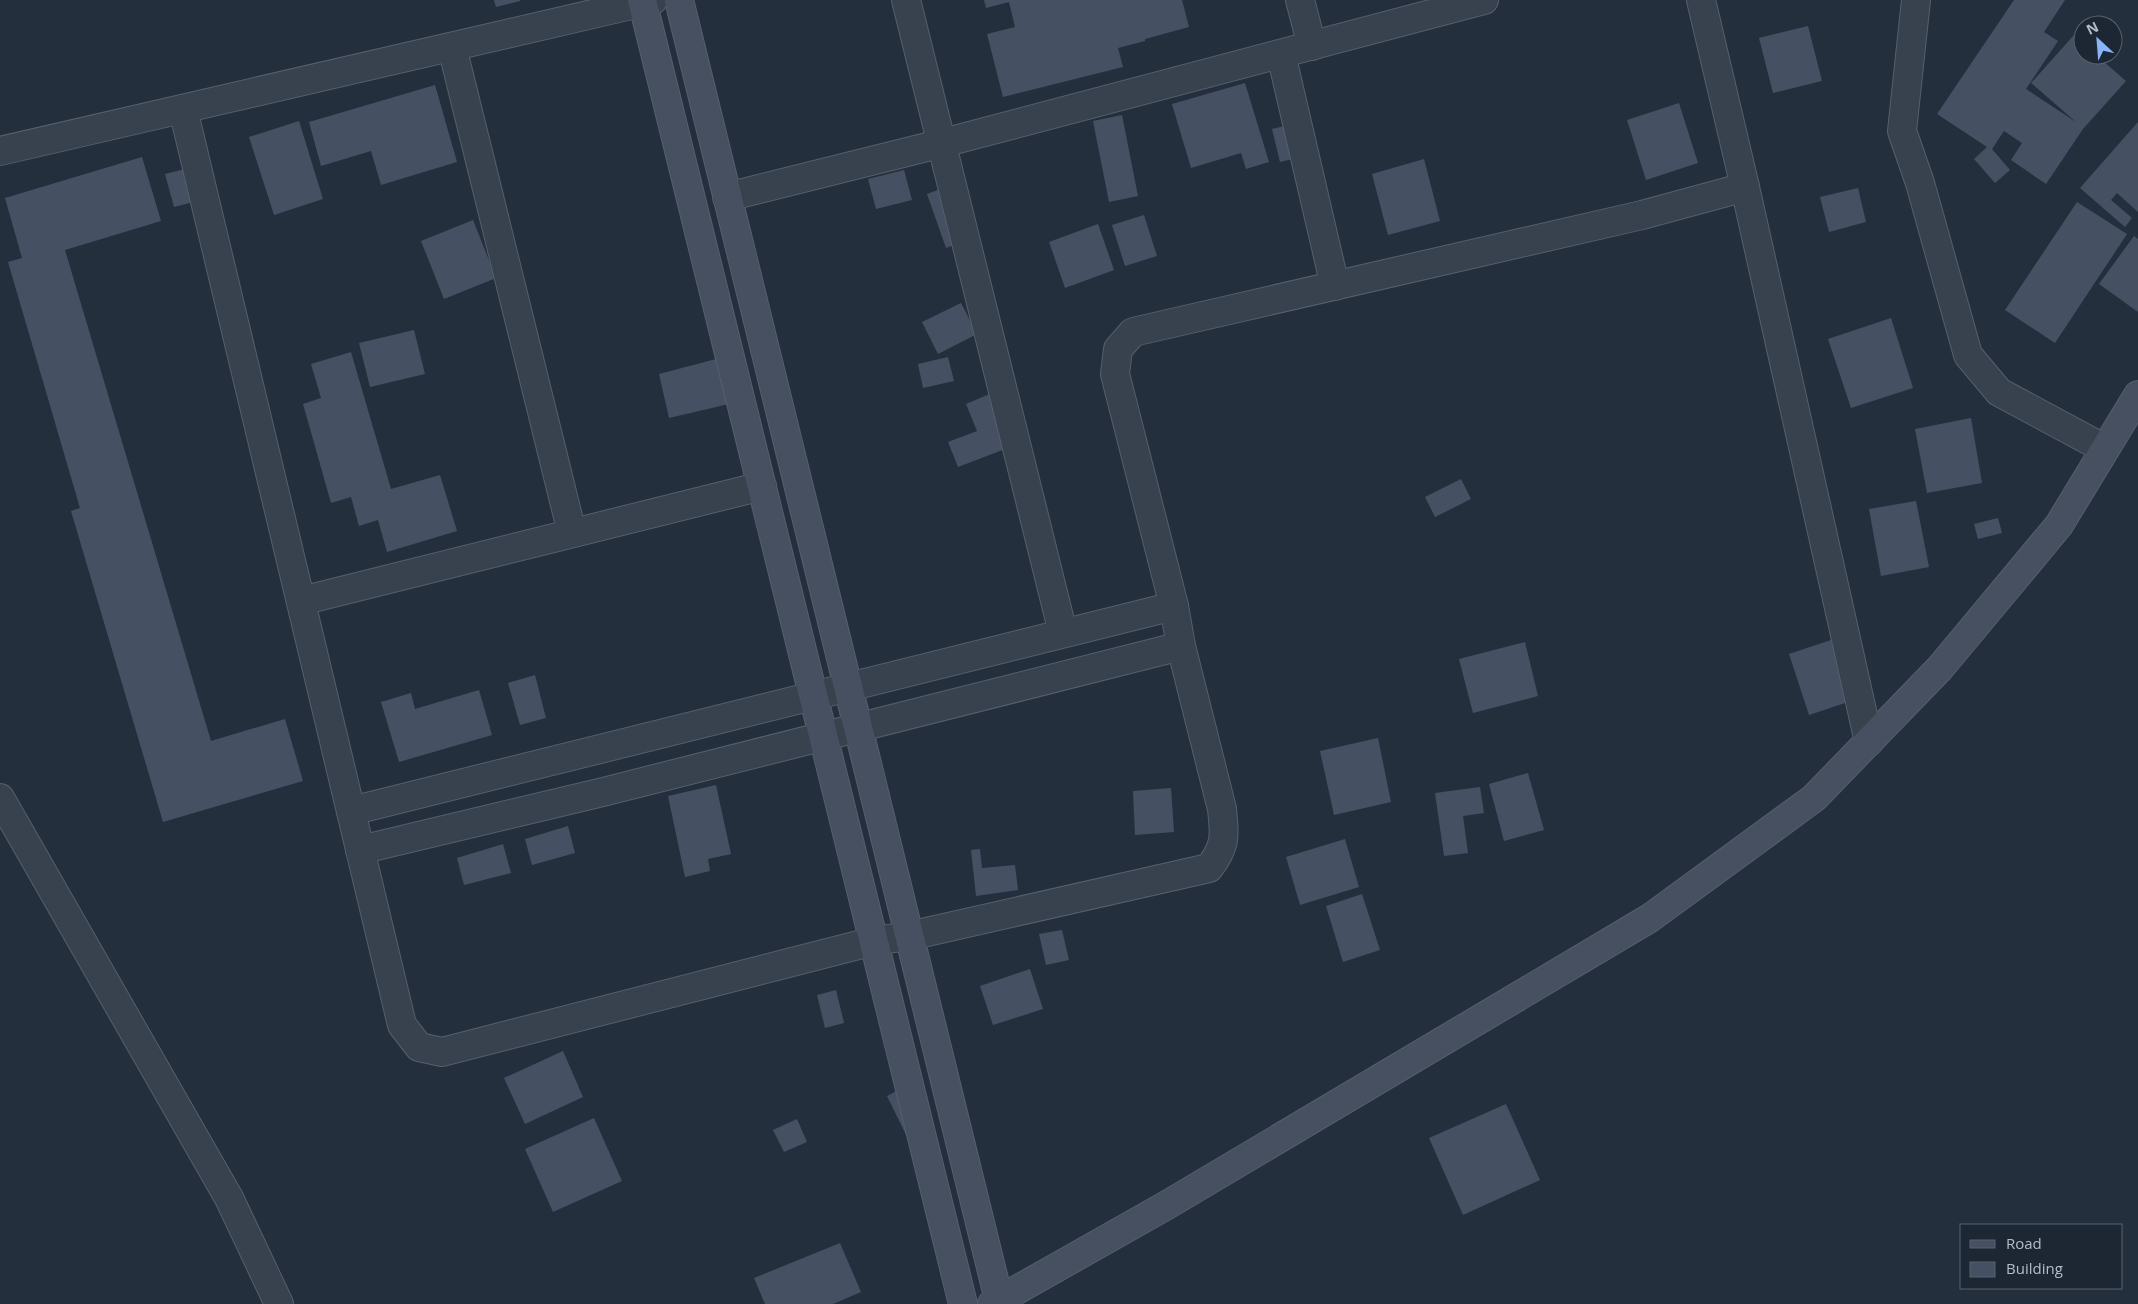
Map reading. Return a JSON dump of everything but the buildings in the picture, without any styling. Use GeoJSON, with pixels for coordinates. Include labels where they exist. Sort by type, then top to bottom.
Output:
{"type":"FeatureCollection","features":[{"type":"Feature","properties":{"kind":"street"},"geometry":{"type":"LineString","coordinates":[[679,0],[909,936],[996,1302],[1167,1205],[1650,918],[1814,798],[1940,668],[2059,524],[2138,395]]}},
{"type":"Feature","properties":{"kind":"street"},"geometry":{"type":"LineString","coordinates":[[906,0],[1063,633]]}},
{"type":"Feature","properties":{"kind":"street"},"geometry":{"type":"LineString","coordinates":[[1300,0],[1312,46]]}},
{"type":"Feature","properties":{"kind":"street"},"geometry":{"type":"LineString","coordinates":[[727,197],[942,143],[1484,0]]}},
{"type":"Feature","properties":{"kind":"street"},"geometry":{"type":"LineString","coordinates":[[1701,0],[1745,186],[1869,742]]}},
{"type":"Feature","properties":{"kind":"street"},"geometry":{"type":"LineString","coordinates":[[1916,0],[1902,131],[1920,183],[1968,355],[1999,392],[2105,449]]}},
{"type":"Feature","properties":{"kind":"street"},"geometry":{"type":"LineString","coordinates":[[0,152],[646,1],[813,696],[963,1304]]}},
{"type":"Feature","properties":{"kind":"street"},"geometry":{"type":"LineString","coordinates":[[452,47],[572,533]]}},
{"type":"Feature","properties":{"kind":"street"},"geometry":{"type":"LineString","coordinates":[[1281,54],[1335,286]]}},
{"type":"Feature","properties":{"kind":"street"},"geometry":{"type":"LineString","coordinates":[[183,109],[402,1025],[419,1047],[442,1052],[874,941],[909,936],[1209,868],[1220,854],[1225,836],[1222,809],[1181,646],[1174,606],[1115,374],[1118,349],[1133,332],[1642,215],[1745,186]]}},
{"type":"Feature","properties":{"kind":"street"},"geometry":{"type":"LineString","coordinates":[[301,601],[762,486]]}},
{"type":"Feature","properties":{"kind":"street"},"geometry":{"type":"LineString","coordinates":[[351,811],[1174,606]]}},
{"type":"Feature","properties":{"kind":"street"},"geometry":{"type":"LineString","coordinates":[[360,850],[603,792],[1181,646]]}},
{"type":"Feature","properties":{"kind":"street"},"geometry":{"type":"LineString","coordinates":[[0,798],[230,1198],[279,1304]]}}]}
